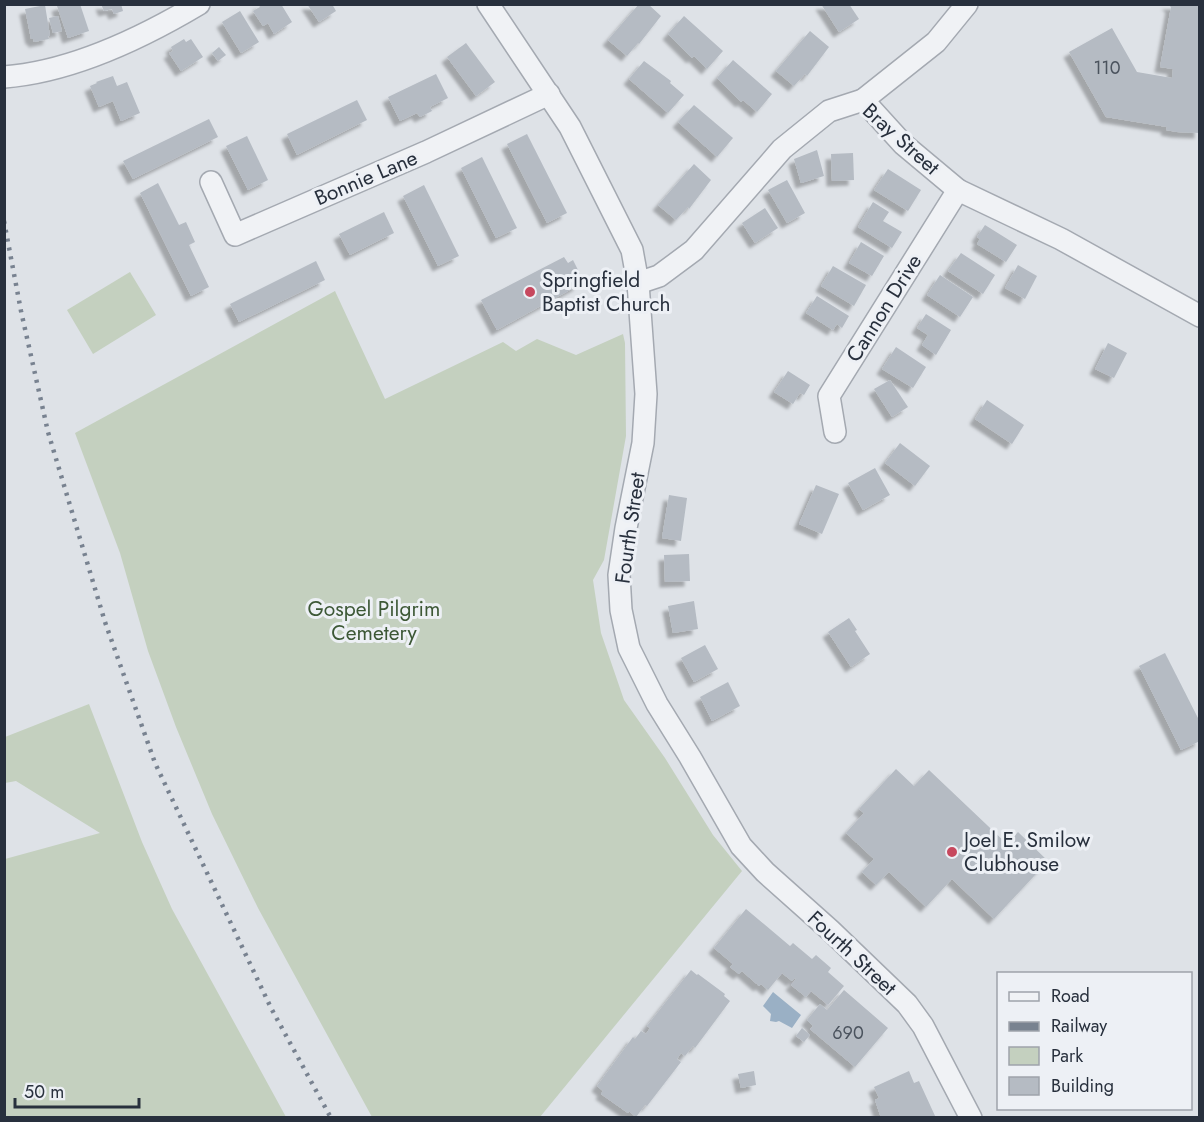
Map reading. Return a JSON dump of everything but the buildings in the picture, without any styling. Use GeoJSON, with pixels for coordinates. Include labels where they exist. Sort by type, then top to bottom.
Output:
{"type":"FeatureCollection","features":[{"type":"Feature","properties":{"kind":"street"},"geometry":{"type":"LineString","coordinates":[[15,76],[88,60],[199,4]]}},
{"type":"Feature","properties":{"kind":"street","name":"Fourth Street"},"geometry":{"type":"LineString","coordinates":[[488,4],[570,127],[632,250],[638,283],[646,394],[639,466],[626,528],[620,575],[621,610],[629,648],[657,704],[741,846],[765,872],[907,1004],[923,1026],[971,1118]]}},
{"type":"Feature","properties":{"kind":"street"},"geometry":{"type":"LineString","coordinates":[[863,100],[936,42],[967,4]]}},
{"type":"Feature","properties":{"kind":"street","name":"Bonnie Lane"},"geometry":{"type":"LineString","coordinates":[[211,182],[235,235],[426,152],[549,94]]}},
{"type":"Feature","properties":{"kind":"street","name":"Bray Street"},"geometry":{"type":"LineString","coordinates":[[638,283],[659,276],[694,250],[782,149],[829,111],[863,100],[903,144],[958,190],[1061,239],[1200,316]]}},
{"type":"Feature","properties":{"kind":"street","name":"Cannon Drive"},"geometry":{"type":"LineString","coordinates":[[835,432],[829,396],[958,190]]}},
{"type":"Feature","properties":{"kind":"green space"},"geometry":{"type":"Polygon","coordinates":[[[130,272],[156,315],[93,354],[67,310],[130,272]]]}},
{"type":"Feature","properties":{"kind":"green space","name":"Gospel Pilgrim Cemetery"},"geometry":{"type":"Polygon","coordinates":[[[335,291],[385,399],[503,342],[516,351],[537,339],[576,355],[623,334],[626,436],[604,560],[593,580],[601,633],[624,700],[665,758],[713,835],[742,871],[540,1117],[372,1117],[258,908],[212,814],[148,651],[120,553],[75,433],[335,291]]]}},
{"type":"Feature","properties":{"kind":"green space"},"geometry":{"type":"Polygon","coordinates":[[[89,704],[142,842],[172,909],[286,1117],[5,1117],[5,859],[100,833],[16,781],[5,783],[5,737],[89,704]]]}},
{"type":"Feature","properties":{"kind":"water"},"geometry":{"type":"Polygon","coordinates":[[[773,992],[801,1015],[792,1028],[779,1021],[770,1021],[771,1014],[763,1006],[773,992]]]}},
{"type":"Feature","properties":{"kind":"railway"},"geometry":{"type":"LineString","coordinates":[[4,221],[48,432],[105,622],[155,763],[271,1008],[331,1118]]}},
{"type":"Feature","properties":{"kind":"place","name":"Springfield Baptist Church"},"geometry":{"type":"Point","coordinates":[530,292]}},
{"type":"Feature","properties":{"kind":"place","name":"Joel E. Smilow Clubhouse"},"geometry":{"type":"Point","coordinates":[952,852]}}]}
